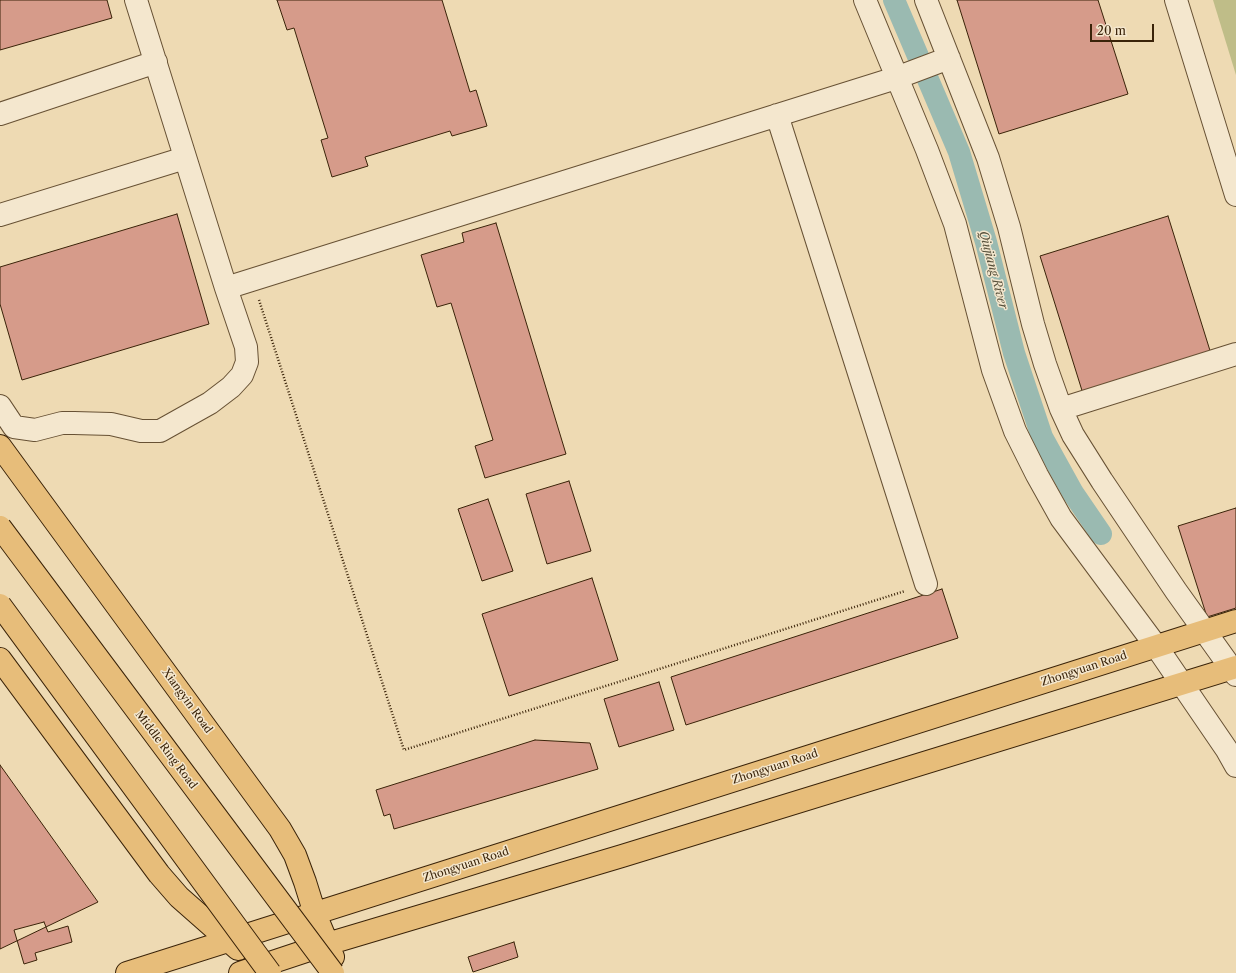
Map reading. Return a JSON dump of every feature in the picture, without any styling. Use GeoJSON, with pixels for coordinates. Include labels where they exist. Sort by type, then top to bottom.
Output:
{"type":"FeatureCollection","features":[{"type":"Feature","properties":{"kind":"main road","name":"Xiangyin Road"},"geometry":{"type":"LineString","coordinates":[[0,446],[280,829],[295,855],[306,882],[315,914],[327,944],[343,973]]}},
{"type":"Feature","properties":{"kind":"main road","name":"Middle Ring Road"},"geometry":{"type":"LineString","coordinates":[[0,527],[333,973]]}},
{"type":"Feature","properties":{"kind":"main road"},"geometry":{"type":"LineString","coordinates":[[0,605],[258,971]]}},
{"type":"Feature","properties":{"kind":"main road","name":"Zhongyuan Road"},"geometry":{"type":"LineString","coordinates":[[127,973],[1236,621]]}},
{"type":"Feature","properties":{"kind":"main road"},"geometry":{"type":"LineString","coordinates":[[0,658],[159,874],[179,897],[229,940],[258,971]]}},
{"type":"Feature","properties":{"kind":"main road"},"geometry":{"type":"LineString","coordinates":[[258,971],[327,944],[622,856],[1182,684],[1235,670]]}},
{"type":"Feature","properties":{"kind":"lane"},"geometry":{"type":"LineString","coordinates":[[0,406],[14,427],[18,428],[35,430],[62,423],[74,423],[110,424],[141,430],[160,431],[210,403],[231,387],[242,375],[247,362],[246,347],[226,288],[136,0]]}},
{"type":"Feature","properties":{"kind":"lane"},"geometry":{"type":"LineString","coordinates":[[864,0],[903,75],[927,150],[955,224],[994,370],[1015,431],[1061,518],[1156,646],[1227,750],[1236,766]]}},
{"type":"Feature","properties":{"kind":"lane"},"geometry":{"type":"LineString","coordinates":[[926,0],[942,61],[988,158],[1009,227],[1041,351],[1061,409],[1073,434],[1102,481],[1176,592],[1235,670]]}},
{"type":"Feature","properties":{"kind":"lane"},"geometry":{"type":"LineString","coordinates":[[1176,0],[1236,195]]}},
{"type":"Feature","properties":{"kind":"lane"},"geometry":{"type":"LineString","coordinates":[[226,288],[777,115],[942,61]]}},
{"type":"Feature","properties":{"kind":"lane"},"geometry":{"type":"LineString","coordinates":[[0,114],[156,62]]}},
{"type":"Feature","properties":{"kind":"lane"},"geometry":{"type":"LineString","coordinates":[[777,115],[926,584]]}},
{"type":"Feature","properties":{"kind":"lane"},"geometry":{"type":"LineString","coordinates":[[0,215],[185,158]]}},
{"type":"Feature","properties":{"kind":"lane"},"geometry":{"type":"LineString","coordinates":[[1061,409],[1236,354]]}},
{"type":"Feature","properties":{"kind":"path"},"geometry":{"type":"LineString","coordinates":[[253,280],[404,750],[926,584]]}},
{"type":"Feature","properties":{"kind":"shaded area"},"geometry":{"type":"Polygon","coordinates":[[[1213,0],[1236,0],[1236,75],[1213,0]]]}},
{"type":"Feature","properties":{"kind":"building"},"geometry":{"type":"Polygon","coordinates":[[[0,0],[107,0],[112,18],[0,50],[0,0]]]}},
{"type":"Feature","properties":{"kind":"building"},"geometry":{"type":"Polygon","coordinates":[[[277,0],[442,0],[470,92],[476,90],[487,126],[452,136],[450,131],[365,157],[368,166],[332,177],[321,140],[328,138],[294,28],[287,30],[277,0]]]}},
{"type":"Feature","properties":{"kind":"building"},"geometry":{"type":"Polygon","coordinates":[[[957,0],[1098,0],[1128,94],[999,134],[957,0]]]}},
{"type":"Feature","properties":{"kind":"building"},"geometry":{"type":"Polygon","coordinates":[[[177,214],[209,324],[22,380],[0,304],[0,267],[177,214]]]}},
{"type":"Feature","properties":{"kind":"building"},"geometry":{"type":"Polygon","coordinates":[[[1168,216],[1212,357],[1084,397],[1040,256],[1168,216]]]}},
{"type":"Feature","properties":{"kind":"building"},"geometry":{"type":"Polygon","coordinates":[[[496,223],[566,454],[485,478],[475,446],[493,440],[451,303],[437,307],[421,255],[464,242],[462,233],[496,223]]]}},
{"type":"Feature","properties":{"kind":"building"},"geometry":{"type":"Polygon","coordinates":[[[569,481],[591,551],[547,564],[526,494],[569,481]]]}},
{"type":"Feature","properties":{"kind":"building"},"geometry":{"type":"Polygon","coordinates":[[[488,499],[513,571],[482,581],[458,509],[488,499]]]}},
{"type":"Feature","properties":{"kind":"building"},"geometry":{"type":"Polygon","coordinates":[[[1236,508],[1236,608],[1207,617],[1178,526],[1236,508]]]}},
{"type":"Feature","properties":{"kind":"building"},"geometry":{"type":"Polygon","coordinates":[[[592,578],[618,660],[509,696],[482,614],[592,578]]]}},
{"type":"Feature","properties":{"kind":"building"},"geometry":{"type":"Polygon","coordinates":[[[942,589],[958,638],[686,725],[671,677],[942,589]]]}},
{"type":"Feature","properties":{"kind":"building"},"geometry":{"type":"Polygon","coordinates":[[[659,682],[674,730],[619,747],[604,699],[659,682]]]}},
{"type":"Feature","properties":{"kind":"building"},"geometry":{"type":"Polygon","coordinates":[[[535,740],[590,743],[598,769],[394,829],[390,814],[384,816],[376,790],[535,740]]]}},
{"type":"Feature","properties":{"kind":"building"},"geometry":{"type":"Polygon","coordinates":[[[0,765],[98,902],[0,949],[0,765]]]}},
{"type":"Feature","properties":{"kind":"building"},"geometry":{"type":"Polygon","coordinates":[[[44,922],[48,932],[68,926],[72,942],[35,953],[37,960],[24,964],[14,930],[44,922]]]}},
{"type":"Feature","properties":{"kind":"building"},"geometry":{"type":"Polygon","coordinates":[[[514,942],[518,957],[473,972],[468,957],[514,942]]]}},
{"type":"Feature","properties":{"kind":"waterway","name":"Qiujiang River"},"geometry":{"type":"LineString","coordinates":[[894,0],[959,152],[986,242],[1014,353],[1042,437],[1073,493],[1101,534]]}}]}
